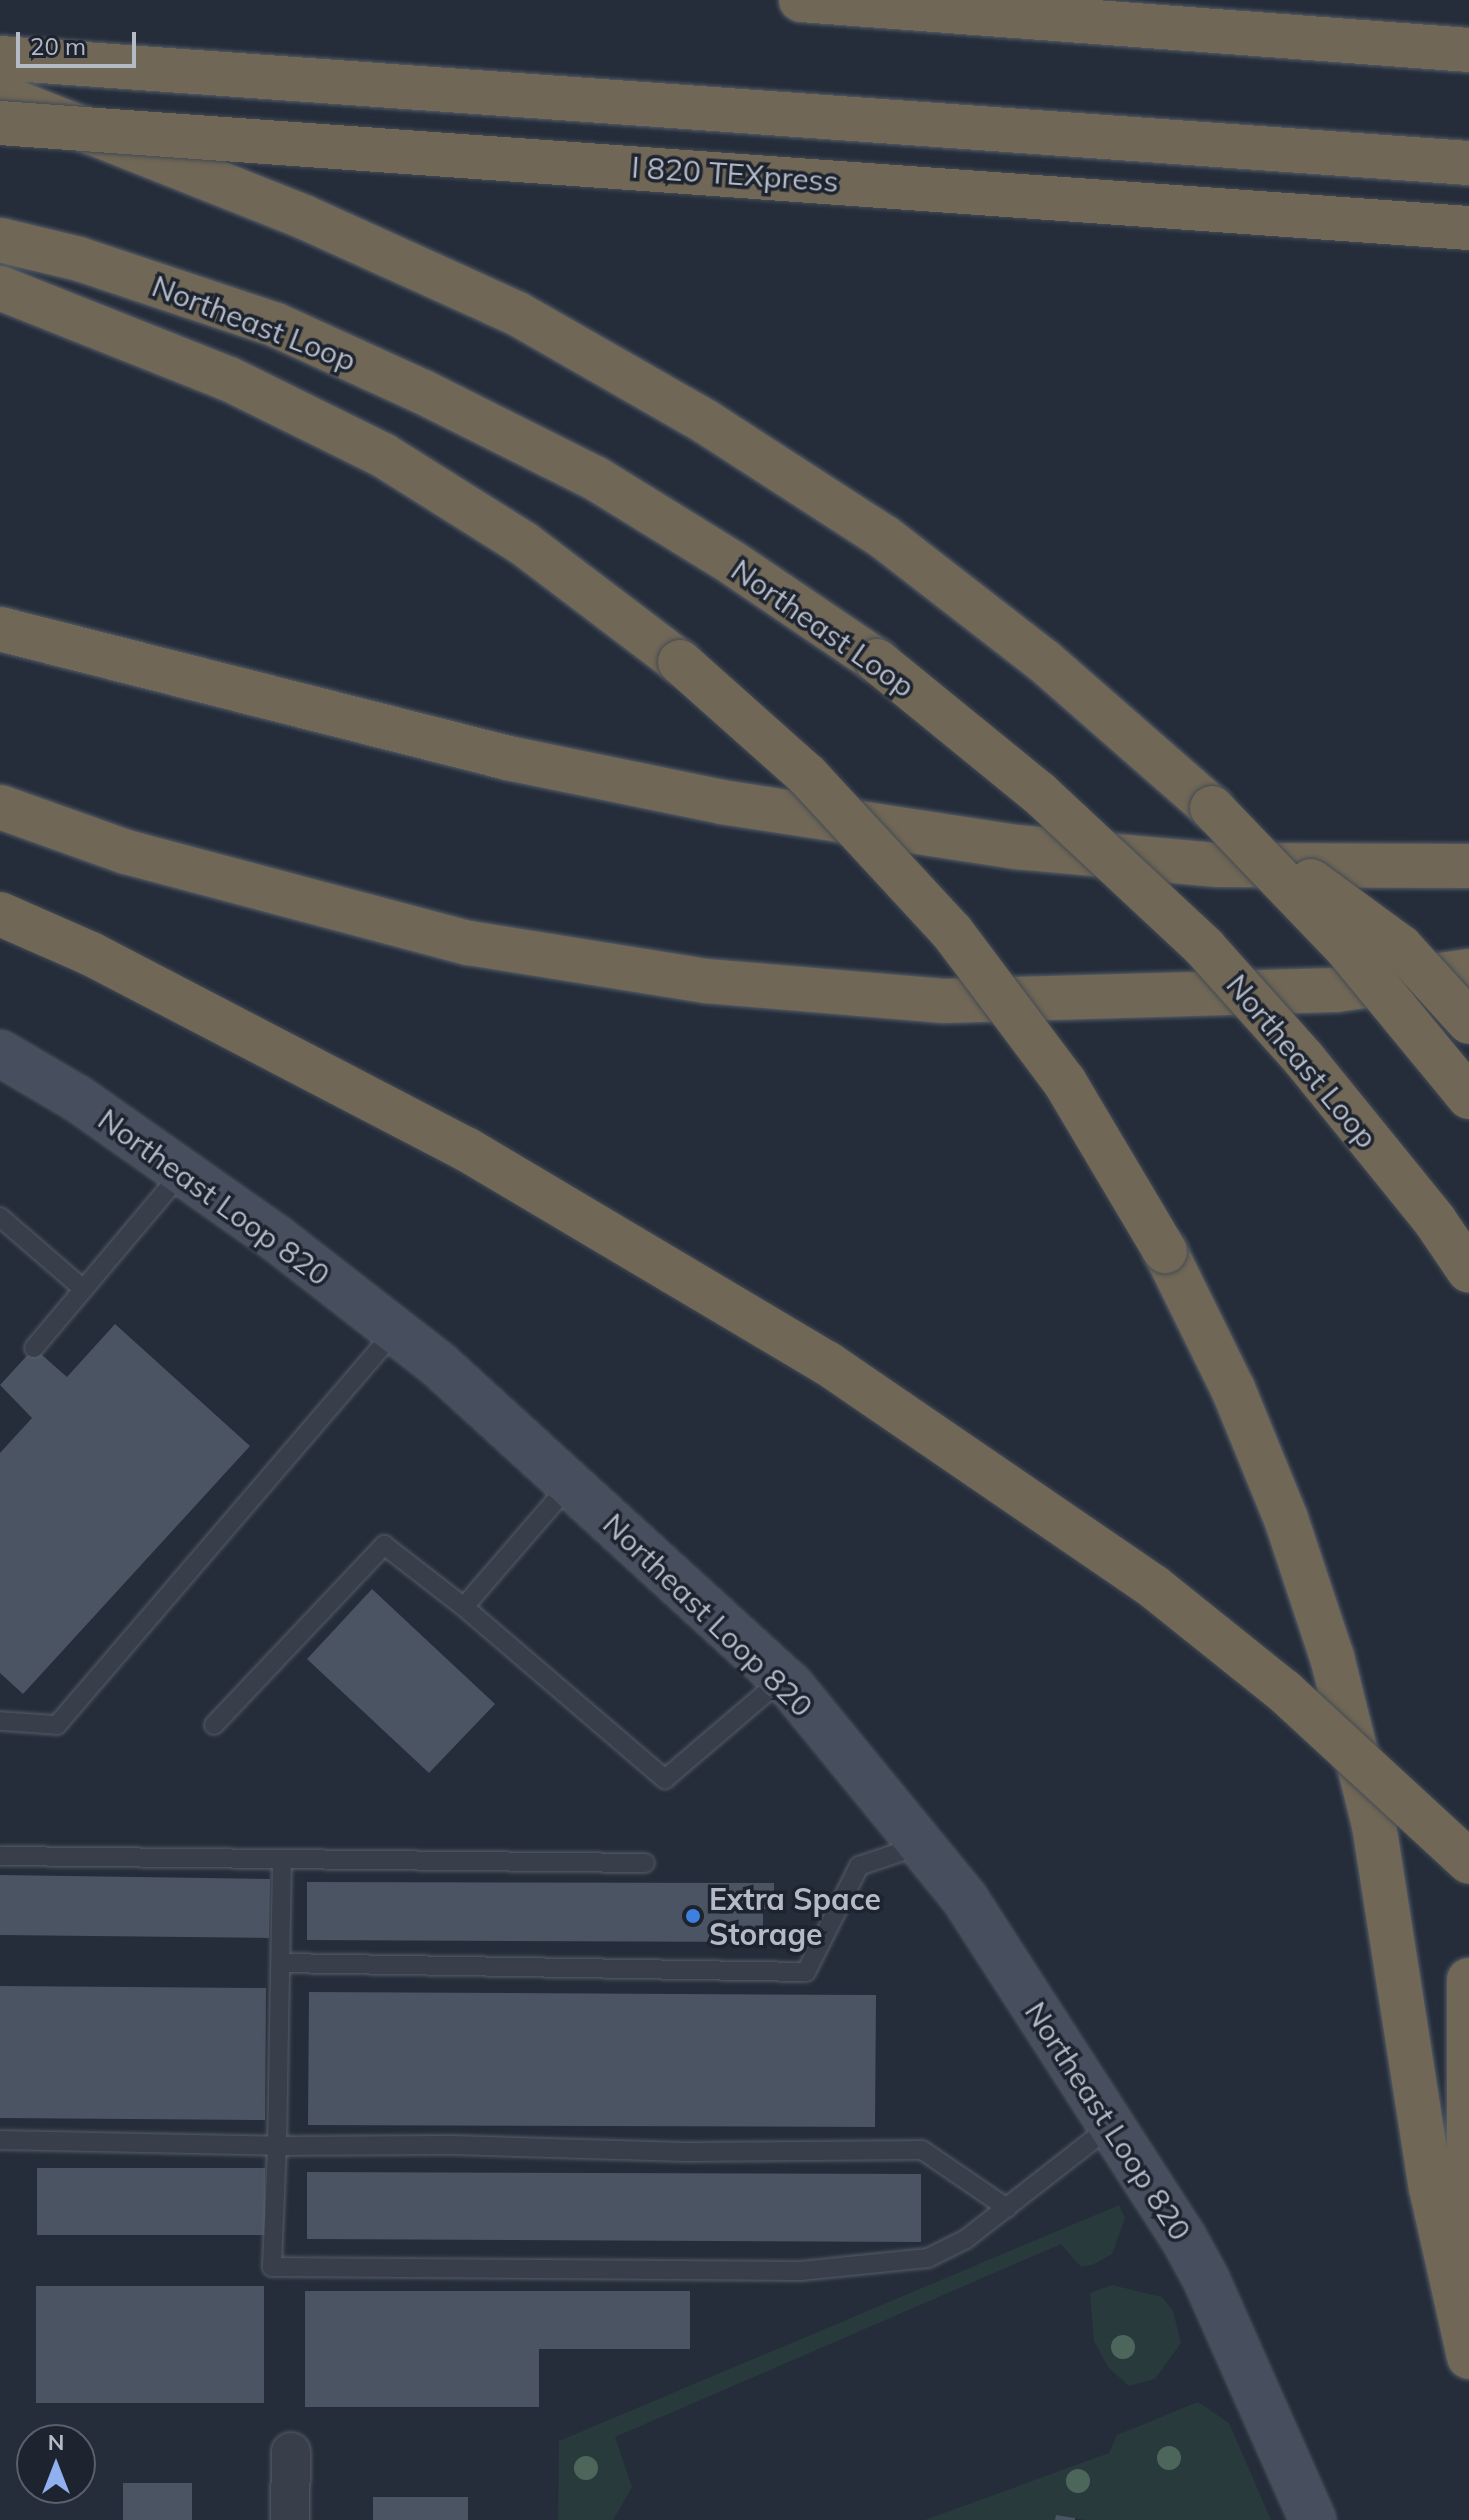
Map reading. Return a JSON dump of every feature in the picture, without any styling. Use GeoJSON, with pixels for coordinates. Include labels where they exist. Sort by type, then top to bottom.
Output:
{"type":"FeatureCollection","features":[{"type":"Feature","properties":{"kind":"highway"},"geometry":{"type":"LineString","coordinates":[[801,0],[1469,50]]}},
{"type":"Feature","properties":{"kind":"highway","name":"I 820 TEXpress"},"geometry":{"type":"LineString","coordinates":[[0,58],[1469,163]]}},
{"type":"Feature","properties":{"kind":"highway"},"geometry":{"type":"LineString","coordinates":[[0,96],[304,217],[516,313],[706,422],[884,537],[1044,661],[1212,808],[1401,947],[1469,1022]]}},
{"type":"Feature","properties":{"kind":"highway","name":"I 820 TEXpress"},"geometry":{"type":"LineString","coordinates":[[0,123],[1469,228]]}},
{"type":"Feature","properties":{"kind":"highway","name":"Northeast Loop"},"geometry":{"type":"LineString","coordinates":[[0,240],[79,259],[276,325],[421,391],[595,478],[734,564],[877,661],[1039,793],[1204,947],[1304,1059],[1435,1221],[1469,1271]]}},
{"type":"Feature","properties":{"kind":"highway"},"geometry":{"type":"LineString","coordinates":[[0,288],[229,379],[383,455],[523,543],[680,662],[807,775],[952,932],[1064,1081],[1165,1251],[1233,1389],[1286,1519],[1332,1657],[1374,1825],[1431,2188],[1469,2357]]}},
{"type":"Feature","properties":{"kind":"highway"},"geometry":{"type":"LineString","coordinates":[[0,629],[451,744],[722,802],[1016,847],[1218,865],[1469,866]]}},
{"type":"Feature","properties":{"kind":"highway"},"geometry":{"type":"LineString","coordinates":[[0,807],[126,852],[469,943],[706,981],[944,1001],[1336,990],[1469,971]]}},
{"type":"Feature","properties":{"kind":"highway"},"geometry":{"type":"LineString","coordinates":[[1212,808],[1347,949],[1469,1097]]}},
{"type":"Feature","properties":{"kind":"highway"},"geometry":{"type":"LineString","coordinates":[[0,914],[104,961],[466,1149],[827,1363],[1154,1587],[1284,1691],[1469,1862]]}},
{"type":"Feature","properties":{"kind":"highway"},"geometry":{"type":"LineString","coordinates":[[1469,1980],[1469,2309]]}},
{"type":"Feature","properties":{"kind":"main road","name":"Northeast Loop 820"},"geometry":{"type":"LineString","coordinates":[[0,1053],[78,1099],[276,1238],[438,1364],[782,1679],[965,1899],[1112,2125],[1206,2279],[1313,2520]]}},
{"type":"Feature","properties":{"kind":"street"},"geometry":{"type":"LineString","coordinates":[[290,2520],[291,2452]]}},
{"type":"Feature","properties":{"kind":"lane"},"geometry":{"type":"LineString","coordinates":[[34,1348],[182,1172]]}},
{"type":"Feature","properties":{"kind":"lane"},"geometry":{"type":"LineString","coordinates":[[0,1217],[83,1289]]}},
{"type":"Feature","properties":{"kind":"lane"},"geometry":{"type":"LineString","coordinates":[[0,1721],[57,1725],[395,1331]]}},
{"type":"Feature","properties":{"kind":"lane"},"geometry":{"type":"LineString","coordinates":[[464,1607],[570,1484]]}},
{"type":"Feature","properties":{"kind":"lane"},"geometry":{"type":"LineString","coordinates":[[214,1725],[384,1545],[464,1607],[665,1779],[782,1679]]}},
{"type":"Feature","properties":{"kind":"lane"},"geometry":{"type":"LineString","coordinates":[[281,1963],[806,1972],[859,1866],[921,1845]]}},
{"type":"Feature","properties":{"kind":"lane"},"geometry":{"type":"LineString","coordinates":[[0,1856],[645,1863]]}},
{"type":"Feature","properties":{"kind":"lane"},"geometry":{"type":"LineString","coordinates":[[282,1859],[272,2267],[800,2271],[928,2258],[966,2239],[1112,2125]]}},
{"type":"Feature","properties":{"kind":"lane"},"geometry":{"type":"LineString","coordinates":[[0,2140],[277,2146],[452,2145],[686,2152],[922,2150],[1007,2208]]}},
{"type":"Feature","properties":{"kind":"shaded area"},"geometry":{"type":"Polygon","coordinates":[[[1119,2205],[1125,2218],[1112,2254],[1092,2265],[1081,2267],[1061,2244],[615,2437],[632,2487],[613,2520],[558,2520],[559,2441],[1119,2205]]]}},
{"type":"Feature","properties":{"kind":"shaded area"},"geometry":{"type":"Polygon","coordinates":[[[1112,2285],[1162,2297],[1173,2311],[1181,2343],[1155,2379],[1129,2386],[1108,2367],[1094,2341],[1090,2293],[1112,2285]]]}},
{"type":"Feature","properties":{"kind":"shaded area"},"geometry":{"type":"Polygon","coordinates":[[[1198,2402],[1229,2423],[1271,2520],[1085,2520],[1057,2515],[1055,2520],[925,2520],[1109,2453],[1117,2435],[1198,2402]]]}},
{"type":"Feature","properties":{"kind":"building"},"geometry":{"type":"Polygon","coordinates":[[[115,1324],[250,1446],[23,1694],[0,1673],[0,1453],[32,1418],[0,1385],[34,1348],[67,1377],[115,1324]]]}},
{"type":"Feature","properties":{"kind":"building"},"geometry":{"type":"Polygon","coordinates":[[[372,1589],[495,1704],[429,1773],[307,1659],[372,1589]]]}},
{"type":"Feature","properties":{"kind":"building"},"geometry":{"type":"Polygon","coordinates":[[[0,1875],[270,1879],[269,1938],[0,1935],[0,1875]]]}},
{"type":"Feature","properties":{"kind":"building"},"geometry":{"type":"Polygon","coordinates":[[[307,1882],[774,1883],[774,1909],[763,1909],[763,1942],[307,1940],[307,1882]]]}},
{"type":"Feature","properties":{"kind":"building"},"geometry":{"type":"Polygon","coordinates":[[[0,1986],[266,1988],[265,2120],[0,2118],[0,1986]]]}},
{"type":"Feature","properties":{"kind":"building"},"geometry":{"type":"Polygon","coordinates":[[[309,1992],[876,1995],[875,2127],[308,2125],[309,1992]]]}},
{"type":"Feature","properties":{"kind":"building"},"geometry":{"type":"Polygon","coordinates":[[[37,2168],[265,2168],[265,2235],[37,2235],[37,2168]]]}},
{"type":"Feature","properties":{"kind":"building"},"geometry":{"type":"Polygon","coordinates":[[[307,2172],[921,2174],[921,2242],[307,2239],[307,2172]]]}},
{"type":"Feature","properties":{"kind":"building"},"geometry":{"type":"Polygon","coordinates":[[[36,2286],[264,2286],[264,2403],[36,2403],[36,2286]]]}},
{"type":"Feature","properties":{"kind":"building"},"geometry":{"type":"Polygon","coordinates":[[[305,2291],[690,2291],[690,2349],[539,2349],[539,2407],[305,2407],[305,2291]]]}},
{"type":"Feature","properties":{"kind":"building"},"geometry":{"type":"Polygon","coordinates":[[[123,2483],[192,2483],[192,2520],[123,2520],[123,2483]]]}},
{"type":"Feature","properties":{"kind":"building"},"geometry":{"type":"Polygon","coordinates":[[[373,2497],[468,2497],[468,2520],[373,2520],[373,2497]]]}},
{"type":"Feature","properties":{"kind":"building"},"geometry":{"type":"Polygon","coordinates":[[[1056,2515],[1075,2518],[1075,2520],[1055,2520],[1056,2515]]]}},
{"type":"Feature","properties":{"kind":"place","name":"Extra Space Storage"},"geometry":{"type":"Point","coordinates":[693,1916]}}]}
